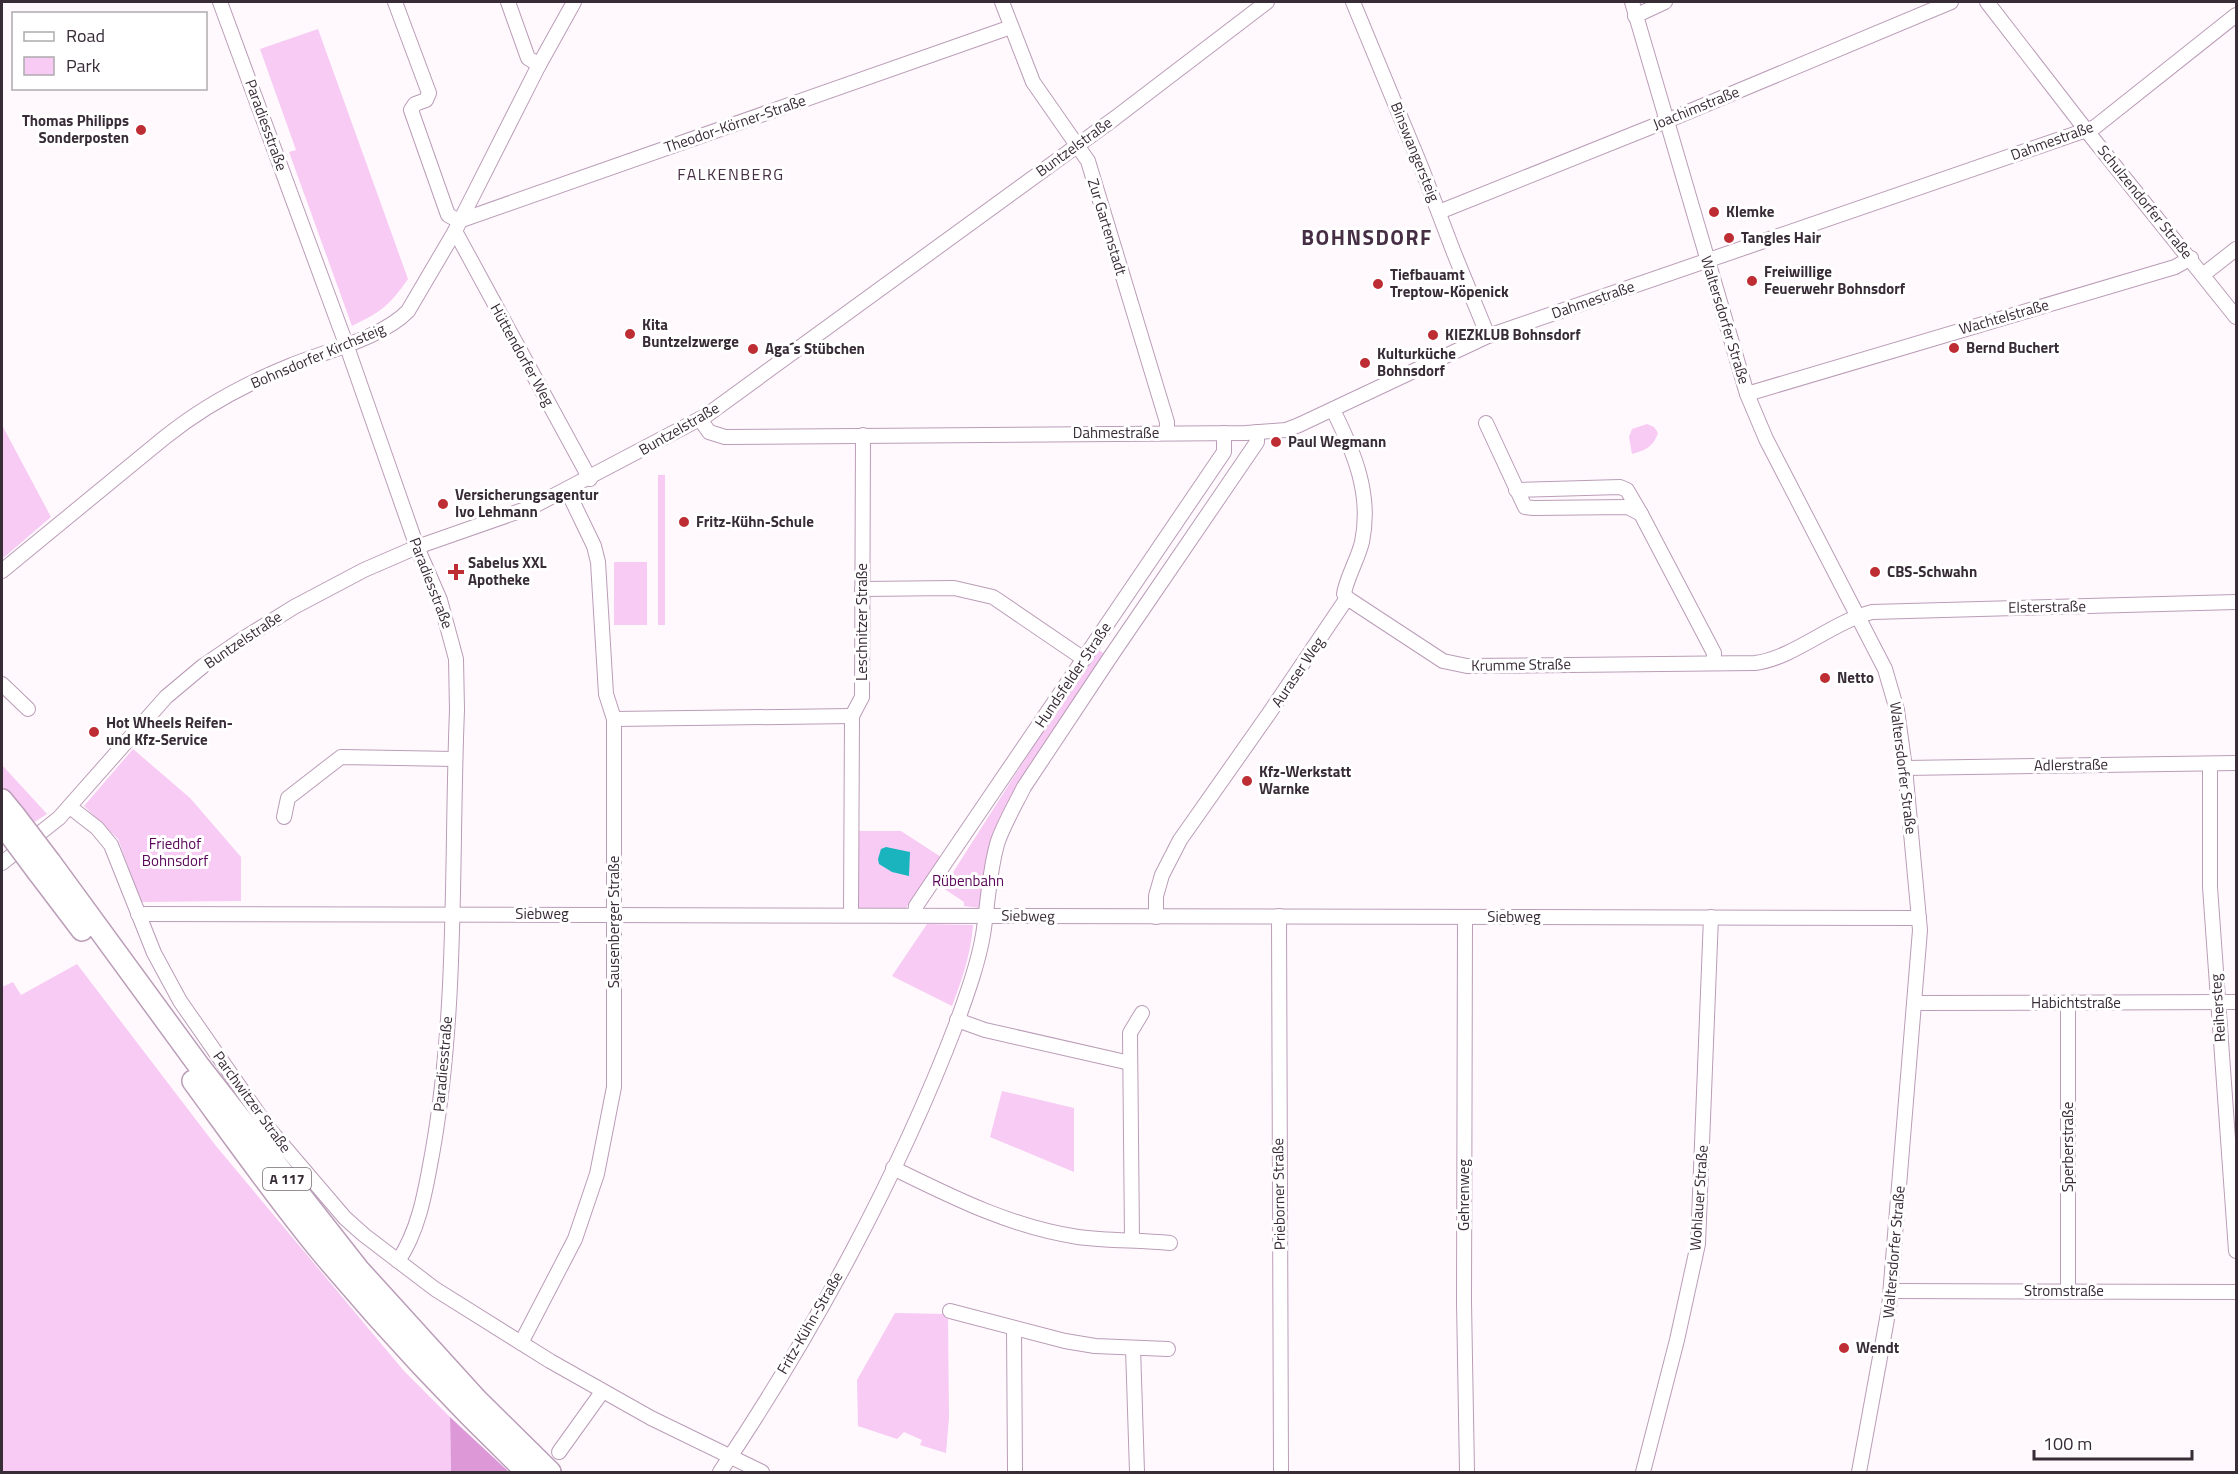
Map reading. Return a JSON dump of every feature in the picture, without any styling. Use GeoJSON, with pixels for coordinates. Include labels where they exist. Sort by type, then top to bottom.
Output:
{"type":"FeatureCollection","features":[{"type":"Feature","properties":{"kind":"highway","name":"A 117"},"geometry":{"type":"LineString","coordinates":[[5,816],[358,1269],[477,1400],[550,1473]]}},
{"type":"Feature","properties":{"kind":"highway","name":"A 117"},"geometry":{"type":"LineString","coordinates":[[44,867],[261,1174],[319,1249],[451,1396],[527,1473]]}},
{"type":"Feature","properties":{"kind":"street","name":"Paradiesstraße"},"geometry":{"type":"LineString","coordinates":[[220,2],[346,344],[417,547],[440,600],[454,645],[457,671],[447,1035],[440,1105],[423,1200],[407,1247],[398,1261]]}},
{"type":"Feature","properties":{"kind":"street","name":"Hüttendorfer Weg"},"geometry":{"type":"LineString","coordinates":[[395,2],[429,93],[426,100],[415,104],[411,110],[448,215],[457,226],[590,478]]}},
{"type":"Feature","properties":{"kind":"street"},"geometry":{"type":"LineString","coordinates":[[508,2],[528,58],[539,65]]}},
{"type":"Feature","properties":{"kind":"street","name":"Bohnsdorfer Kirchsteig"},"geometry":{"type":"LineString","coordinates":[[2,571],[164,438],[192,418],[261,379],[357,341],[400,319],[408,311],[457,226],[539,65],[574,2]]}},
{"type":"Feature","properties":{"kind":"street","name":"Zur Gartenstadt"},"geometry":{"type":"LineString","coordinates":[[1002,2],[1034,82],[1088,161],[1167,422],[1167,433]]}},
{"type":"Feature","properties":{"kind":"street","name":"Buntzelstraße"},"geometry":{"type":"LineString","coordinates":[[4,858],[45,830],[70,807],[151,712],[203,666],[294,607],[364,570],[417,547],[516,513],[567,490],[700,419],[1077,145],[1267,2]]}},
{"type":"Feature","properties":{"kind":"street","name":"Binswangersteig"},"geometry":{"type":"LineString","coordinates":[[1353,2],[1488,336]]}},
{"type":"Feature","properties":{"kind":"street"},"geometry":{"type":"LineString","coordinates":[[1633,8],[1665,2]]}},
{"type":"Feature","properties":{"kind":"street","name":"Joachimstraße"},"geometry":{"type":"LineString","coordinates":[[1439,212],[1951,2]]}},
{"type":"Feature","properties":{"kind":"street","name":"Schulzendorfer Straße"},"geometry":{"type":"LineString","coordinates":[[1987,2],[2236,317]]}},
{"type":"Feature","properties":{"kind":"street","name":"Waltersdorfer Straße"},"geometry":{"type":"LineString","coordinates":[[1633,8],[1747,394],[1771,449],[1885,669],[1900,724],[1920,930],[1916,1003],[1891,1291],[1859,1473]]}},
{"type":"Feature","properties":{"kind":"street","name":"Dahmestraße"},"geometry":{"type":"LineString","coordinates":[[700,419],[709,432],[725,437],[1224,433],[1286,430],[1488,336],[2086,130],[2102,122],[2236,15]]}},
{"type":"Feature","properties":{"kind":"street","name":"Theodor-Körner-Straße"},"geometry":{"type":"LineString","coordinates":[[457,226],[1011,27]]}},
{"type":"Feature","properties":{"kind":"street"},"geometry":{"type":"LineString","coordinates":[[2204,274],[2236,249]]}},
{"type":"Feature","properties":{"kind":"street","name":"Wachtelstraße"},"geometry":{"type":"LineString","coordinates":[[1747,394],[2175,267],[2191,258]]}},
{"type":"Feature","properties":{"kind":"street","name":"Auraser Weg"},"geometry":{"type":"LineString","coordinates":[[1156,917],[1158,888],[1180,840],[1347,598],[1344,594],[1345,588],[1362,541],[1365,501],[1358,466],[1333,410]]}},
{"type":"Feature","properties":{"kind":"street"},"geometry":{"type":"LineString","coordinates":[[1486,423],[1525,507],[1628,507],[1641,514]]}},
{"type":"Feature","properties":{"kind":"street","name":"Hundsfelder Straße"},"geometry":{"type":"LineString","coordinates":[[985,915],[997,843],[1024,787],[1257,442],[1257,432]]}},
{"type":"Feature","properties":{"kind":"street","name":"Hundsfelder Straße"},"geometry":{"type":"LineString","coordinates":[[915,915],[916,906],[1224,452],[1224,433]]}},
{"type":"Feature","properties":{"kind":"street","name":"Leschnitzer Straße"},"geometry":{"type":"LineString","coordinates":[[851,914],[852,716],[861,697],[863,435]]}},
{"type":"Feature","properties":{"kind":"street"},"geometry":{"type":"LineString","coordinates":[[1516,490],[1620,487],[1627,490],[1714,653],[1714,663]]}},
{"type":"Feature","properties":{"kind":"street","name":"Sausenberger Straße"},"geometry":{"type":"LineString","coordinates":[[522,1343],[575,1239],[597,1174],[614,1087],[614,719],[606,694],[598,562],[594,546],[567,490]]}},
{"type":"Feature","properties":{"kind":"street"},"geometry":{"type":"LineString","coordinates":[[862,589],[954,588],[993,597],[1084,658]]}},
{"type":"Feature","properties":{"kind":"street","name":"Krumme Straße"},"geometry":{"type":"LineString","coordinates":[[1347,598],[1443,661],[1457,665],[1764,662],[1858,616]]}},
{"type":"Feature","properties":{"kind":"street","name":"Elsterstraße"},"geometry":{"type":"LineString","coordinates":[[1858,616],[1872,612],[2236,602]]}},
{"type":"Feature","properties":{"kind":"street"},"geometry":{"type":"LineString","coordinates":[[2,684],[28,709]]}},
{"type":"Feature","properties":{"kind":"street"},"geometry":{"type":"LineString","coordinates":[[614,719],[852,716]]}},
{"type":"Feature","properties":{"kind":"street"},"geometry":{"type":"LineString","coordinates":[[284,817],[288,798],[341,757],[455,759]]}},
{"type":"Feature","properties":{"kind":"street","name":"Adlerstraße"},"geometry":{"type":"LineString","coordinates":[[1905,768],[2236,763]]}},
{"type":"Feature","properties":{"kind":"street","name":"Reihersteg"},"geometry":{"type":"LineString","coordinates":[[2210,764],[2210,887],[2236,1251]]}},
{"type":"Feature","properties":{"kind":"street","name":"Parchwitzer Straße"},"geometry":{"type":"LineString","coordinates":[[70,807],[97,828],[111,845],[154,953],[180,1001],[269,1129],[345,1218],[435,1289],[602,1392],[762,1473]]}},
{"type":"Feature","properties":{"kind":"street","name":"Siebweg"},"geometry":{"type":"LineString","coordinates":[[138,914],[1919,918]]}},
{"type":"Feature","properties":{"kind":"street","name":"Fritz-Kühn-Straße"},"geometry":{"type":"LineString","coordinates":[[720,1473],[810,1326],[921,1107],[957,1020],[978,958],[985,915]]}},
{"type":"Feature","properties":{"kind":"street","name":"Prieborner Straße"},"geometry":{"type":"LineString","coordinates":[[1279,916],[1281,1473]]}},
{"type":"Feature","properties":{"kind":"street","name":"Gehrenweg"},"geometry":{"type":"LineString","coordinates":[[1465,917],[1464,1283],[1467,1473]]}},
{"type":"Feature","properties":{"kind":"street","name":"Wohlauer Straße"},"geometry":{"type":"LineString","coordinates":[[1643,1473],[1677,1340],[1698,1244],[1711,917]]}},
{"type":"Feature","properties":{"kind":"street","name":"Habichtstraße"},"geometry":{"type":"LineString","coordinates":[[1916,1003],[2236,1002]]}},
{"type":"Feature","properties":{"kind":"street","name":"Sperberstraße"},"geometry":{"type":"LineString","coordinates":[[2068,1003],[2068,1290]]}},
{"type":"Feature","properties":{"kind":"street"},"geometry":{"type":"LineString","coordinates":[[1132,1240],[1130,1033],[1142,1013]]}},
{"type":"Feature","properties":{"kind":"street"},"geometry":{"type":"LineString","coordinates":[[957,1020],[985,1030],[1130,1062]]}},
{"type":"Feature","properties":{"kind":"street"},"geometry":{"type":"LineString","coordinates":[[892,1168],[961,1202],[996,1216],[1076,1237],[1170,1243]]}},
{"type":"Feature","properties":{"kind":"street","name":"Stromstraße"},"geometry":{"type":"LineString","coordinates":[[1891,1291],[2236,1292]]}},
{"type":"Feature","properties":{"kind":"street"},"geometry":{"type":"LineString","coordinates":[[950,1311],[1065,1341],[1095,1346],[1168,1349]]}},
{"type":"Feature","properties":{"kind":"street"},"geometry":{"type":"LineString","coordinates":[[1014,1328],[1015,1473]]}},
{"type":"Feature","properties":{"kind":"street"},"geometry":{"type":"LineString","coordinates":[[1133,1348],[1137,1473]]}},
{"type":"Feature","properties":{"kind":"street"},"geometry":{"type":"LineString","coordinates":[[559,1452],[602,1392]]}},
{"type":"Feature","properties":{"kind":"green space"},"geometry":{"type":"Polygon","coordinates":[[[318,29],[408,279],[384,307],[352,326],[289,152],[296,150],[260,49],[318,29]]]}},
{"type":"Feature","properties":{"kind":"green space"},"geometry":{"type":"Polygon","coordinates":[[[1647,424],[1654,427],[1658,433],[1654,442],[1632,454],[1629,437],[1632,429],[1647,424]]]}},
{"type":"Feature","properties":{"kind":"green space"},"geometry":{"type":"Polygon","coordinates":[[[2,425],[51,517],[2,559],[2,425]]]}},
{"type":"Feature","properties":{"kind":"green space"},"geometry":{"type":"Polygon","coordinates":[[[658,475],[665,475],[665,625],[658,625],[658,475]]]}},
{"type":"Feature","properties":{"kind":"green space"},"geometry":{"type":"Polygon","coordinates":[[[614,562],[647,562],[647,625],[614,625],[614,562]]]}},
{"type":"Feature","properties":{"kind":"green space","name":"Rübenbahn"},"geometry":{"type":"Polygon","coordinates":[[[1096,648],[1108,656],[1015,789],[980,908],[964,906],[964,902],[943,888],[1096,648]]]}},
{"type":"Feature","properties":{"kind":"green space","name":"Friedhof Bohnsdorf"},"geometry":{"type":"Polygon","coordinates":[[[133,749],[190,798],[241,857],[241,901],[141,902],[118,839],[84,806],[133,749]]]}},
{"type":"Feature","properties":{"kind":"green space"},"geometry":{"type":"Polygon","coordinates":[[[2,765],[47,814],[33,823],[2,786],[2,765]]]}},
{"type":"Feature","properties":{"kind":"green space"},"geometry":{"type":"Polygon","coordinates":[[[859,831],[901,831],[941,857],[906,908],[858,908],[859,831]]]}},
{"type":"Feature","properties":{"kind":"green space"},"geometry":{"type":"Polygon","coordinates":[[[927,924],[973,925],[963,976],[952,1006],[892,976],[927,924]]]}},
{"type":"Feature","properties":{"kind":"green space"},"geometry":{"type":"Polygon","coordinates":[[[77,964],[216,1146],[404,1371],[450,1417],[451,1472],[2,1472],[2,987],[13,982],[21,995],[77,964]]]}},
{"type":"Feature","properties":{"kind":"green space"},"geometry":{"type":"Polygon","coordinates":[[[1002,1091],[1074,1108],[1074,1172],[990,1137],[1002,1091]]]}},
{"type":"Feature","properties":{"kind":"green space"},"geometry":{"type":"Polygon","coordinates":[[[895,1313],[948,1314],[949,1418],[946,1453],[920,1445],[922,1440],[904,1432],[897,1439],[858,1426],[857,1380],[895,1313]]]}},
{"type":"Feature","properties":{"kind":"shaded area"},"geometry":{"type":"Polygon","coordinates":[[[450,1417],[508,1471],[451,1472],[450,1417]]]}},
{"type":"Feature","properties":{"kind":"water"},"geometry":{"type":"Polygon","coordinates":[[[886,847],[910,852],[909,876],[892,872],[879,864],[881,849],[886,847]]]}},
{"type":"Feature","properties":{"kind":"place","name":"Thomas Philipps Sonderposten"},"geometry":{"type":"Point","coordinates":[141,130]}},
{"type":"Feature","properties":{"kind":"place","name":"Klemke"},"geometry":{"type":"Point","coordinates":[1714,212]}},
{"type":"Feature","properties":{"kind":"place","name":"Tangles Hair"},"geometry":{"type":"Point","coordinates":[1729,238]}},
{"type":"Feature","properties":{"kind":"place","name":"Freiwillige Feuerwehr Bohnsdorf"},"geometry":{"type":"Point","coordinates":[1752,281]}},
{"type":"Feature","properties":{"kind":"place","name":"Tiefbauamt Treptow-Köpenick"},"geometry":{"type":"Point","coordinates":[1378,284]}},
{"type":"Feature","properties":{"kind":"place","name":"Kita Buntzelzwerge"},"geometry":{"type":"Point","coordinates":[630,334]}},
{"type":"Feature","properties":{"kind":"place","name":"KIEZKLUB Bohnsdorf"},"geometry":{"type":"Point","coordinates":[1433,335]}},
{"type":"Feature","properties":{"kind":"place","name":"Bernd Buchert"},"geometry":{"type":"Point","coordinates":[1954,348]}},
{"type":"Feature","properties":{"kind":"place","name":"Aga´s Stübchen"},"geometry":{"type":"Point","coordinates":[753,349]}},
{"type":"Feature","properties":{"kind":"place","name":"Kulturküche Bohnsdorf"},"geometry":{"type":"Point","coordinates":[1365,363]}},
{"type":"Feature","properties":{"kind":"place","name":"Paul Wegmann"},"geometry":{"type":"Point","coordinates":[1276,442]}},
{"type":"Feature","properties":{"kind":"place","name":"Versicherungsagentur Ivo Lehmann"},"geometry":{"type":"Point","coordinates":[443,504]}},
{"type":"Feature","properties":{"kind":"place","name":"Fritz-Kühn-Schule"},"geometry":{"type":"Point","coordinates":[684,522]}},
{"type":"Feature","properties":{"kind":"place","name":"Sabelus XXL Apotheke"},"geometry":{"type":"Point","coordinates":[456,572]}},
{"type":"Feature","properties":{"kind":"place","name":"CBS-Schwahn"},"geometry":{"type":"Point","coordinates":[1875,572]}},
{"type":"Feature","properties":{"kind":"place","name":"Netto"},"geometry":{"type":"Point","coordinates":[1825,678]}},
{"type":"Feature","properties":{"kind":"place","name":"Hot Wheels Reifen- und Kfz-Service"},"geometry":{"type":"Point","coordinates":[94,732]}},
{"type":"Feature","properties":{"kind":"place","name":"Kfz-Werkstatt Warnke"},"geometry":{"type":"Point","coordinates":[1247,781]}},
{"type":"Feature","properties":{"kind":"place","name":"Wendt"},"geometry":{"type":"Point","coordinates":[1844,1348]}},
{"type":"Feature","properties":{"kind":"district","name":"FALKENBERG"},"geometry":{"type":"Point","coordinates":[731,174]}},
{"type":"Feature","properties":{"kind":"district","name":"BOHNSDORF"},"geometry":{"type":"Point","coordinates":[1367,238]}}]}
